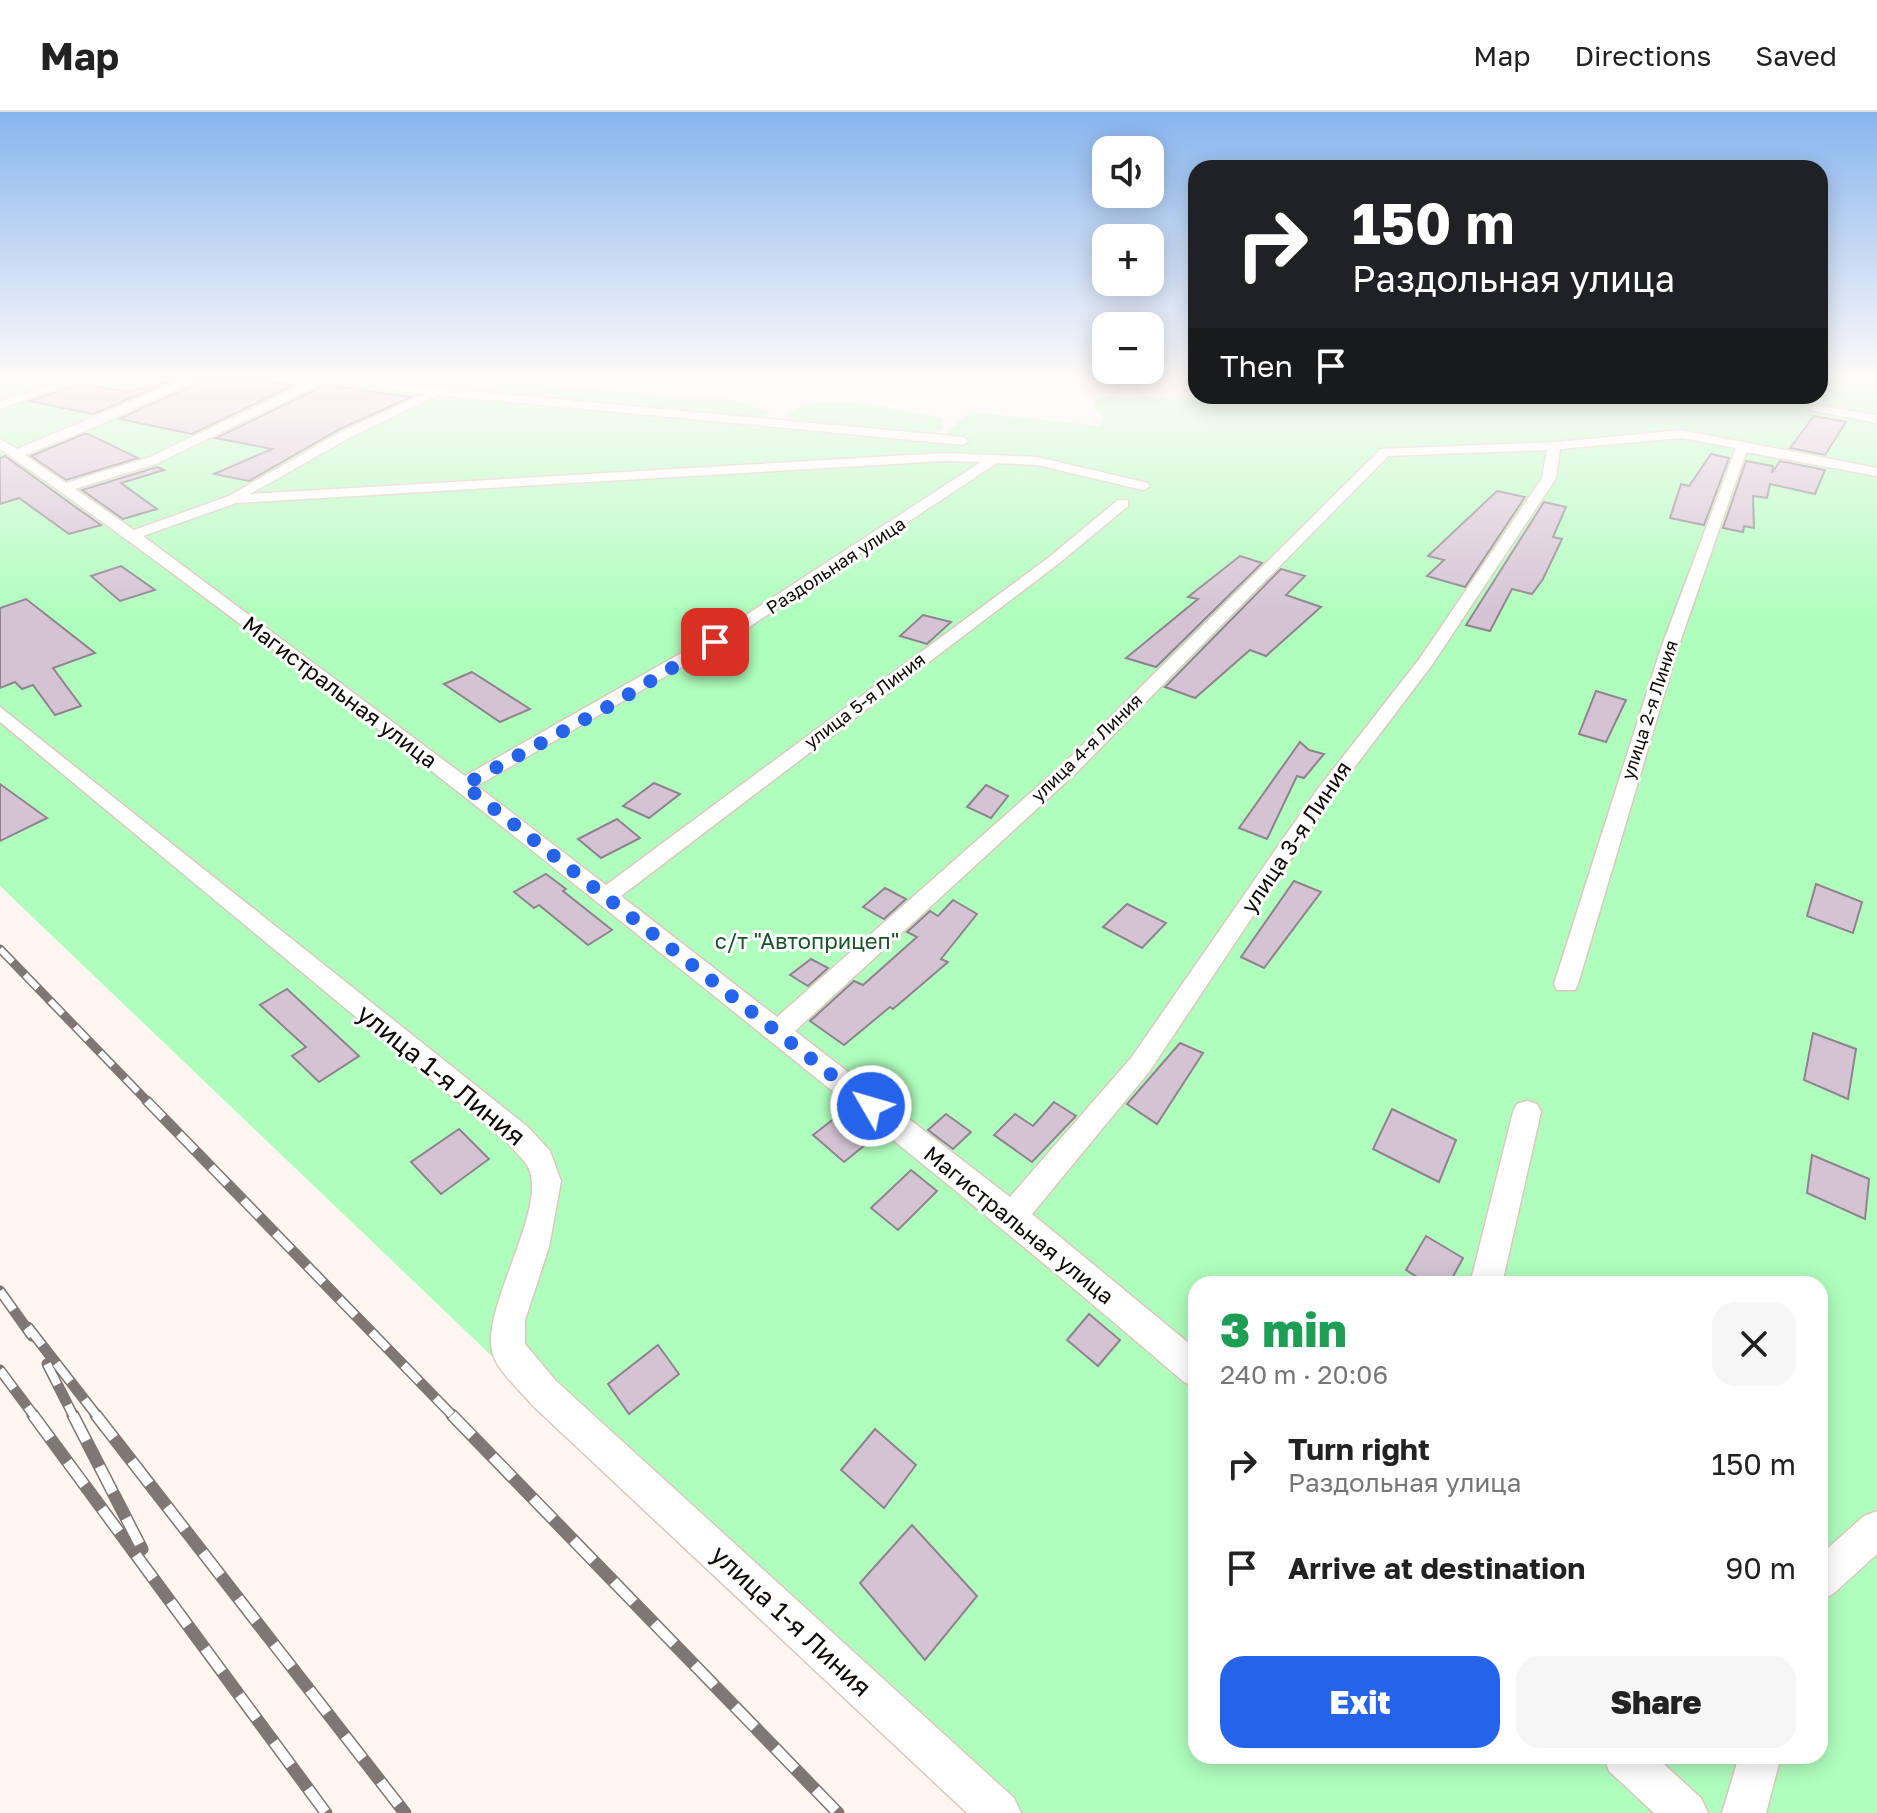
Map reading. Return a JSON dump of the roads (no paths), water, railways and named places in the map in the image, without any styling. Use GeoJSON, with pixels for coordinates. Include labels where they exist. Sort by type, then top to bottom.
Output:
{"type":"FeatureCollection","features":[{"type":"Feature","properties":{"kind":"street","name":"Магистральная улица"},"geometry":{"type":"LineString","coordinates":[[18,455],[132,535],[464,785],[1012,1216],[1188,1363]]}},
{"type":"Feature","properties":{"kind":"street"},"geometry":{"type":"LineString","coordinates":[[63,488],[163,455]]}},
{"type":"Feature","properties":{"kind":"street"},"geometry":{"type":"LineString","coordinates":[[234,499],[237,494],[308,455]]}},
{"type":"Feature","properties":{"kind":"street","name":"улица 4-я Линия"},"geometry":{"type":"LineString","coordinates":[[777,1032],[1069,769],[1382,455]]}},
{"type":"Feature","properties":{"kind":"street","name":"улица 3-я Линия"},"geometry":{"type":"LineString","coordinates":[[1012,1216],[1140,1065],[1324,794],[1426,661],[1549,478],[1551,455]]}},
{"type":"Feature","properties":{"kind":"street","name":"улица 2-я Линия"},"geometry":{"type":"LineString","coordinates":[[1566,984],[1635,755],[1739,455]]}},
{"type":"Feature","properties":{"kind":"street"},"geometry":{"type":"LineString","coordinates":[[1799,455],[1877,472]]}},
{"type":"Feature","properties":{"kind":"street"},"geometry":{"type":"LineString","coordinates":[[132,535],[234,499],[899,460],[996,458],[1037,461],[1143,486]]}},
{"type":"Feature","properties":{"kind":"street","name":"Раздольная улица"},"geometry":{"type":"LineString","coordinates":[[464,785],[611,705],[767,610],[883,538],[996,458]]}},
{"type":"Feature","properties":{"kind":"street","name":"улица 5-я Линия"},"geometry":{"type":"LineString","coordinates":[[605,897],[1053,561],[1123,503]]}},
{"type":"Feature","properties":{"kind":"street","name":"улица 1-я Линия"},"geometry":{"type":"LineString","coordinates":[[0,713],[518,1135],[540,1160],[547,1181],[534,1247],[509,1320],[508,1350],[544,1393],[999,1813]]}},
{"type":"Feature","properties":{"kind":"street"},"geometry":{"type":"LineString","coordinates":[[1488,1276],[1527,1112]]}},
{"type":"Feature","properties":{"kind":"street"},"geometry":{"type":"LineString","coordinates":[[1828,1574],[1877,1529]]}},
{"type":"Feature","properties":{"kind":"street"},"geometry":{"type":"LineString","coordinates":[[1633,1764],[1686,1813]]}},
{"type":"Feature","properties":{"kind":"street"},"geometry":{"type":"LineString","coordinates":[[1744,1813],[1758,1764]]}},
{"type":"Feature","properties":{"kind":"railway"},"geometry":{"type":"LineString","coordinates":[[0,949],[149,1103]]}},
{"type":"Feature","properties":{"kind":"railway"},"geometry":{"type":"LineString","coordinates":[[147,1101],[454,1417]]}},
{"type":"Feature","properties":{"kind":"railway"},"geometry":{"type":"LineString","coordinates":[[0,1291],[32,1336]]}},
{"type":"Feature","properties":{"kind":"railway"},"geometry":{"type":"LineString","coordinates":[[28,1327],[98,1417]]}},
{"type":"Feature","properties":{"kind":"railway"},"geometry":{"type":"LineString","coordinates":[[47,1364],[74,1417]]}},
{"type":"Feature","properties":{"kind":"railway"},"geometry":{"type":"LineString","coordinates":[[0,1370],[35,1417]]}},
{"type":"Feature","properties":{"kind":"railway"},"geometry":{"type":"LineString","coordinates":[[33,1415],[326,1813]]}},
{"type":"Feature","properties":{"kind":"railway"},"geometry":{"type":"LineString","coordinates":[[73,1415],[142,1549]]}},
{"type":"Feature","properties":{"kind":"railway"},"geometry":{"type":"LineString","coordinates":[[96,1415],[405,1813]]}},
{"type":"Feature","properties":{"kind":"railway"},"geometry":{"type":"LineString","coordinates":[[452,1415],[838,1813]]}},
{"type":"Feature","properties":{"kind":"park label","name":"с/т \"Автоприцеп\""},"geometry":{"type":"Point","coordinates":[807,941]}}]}
